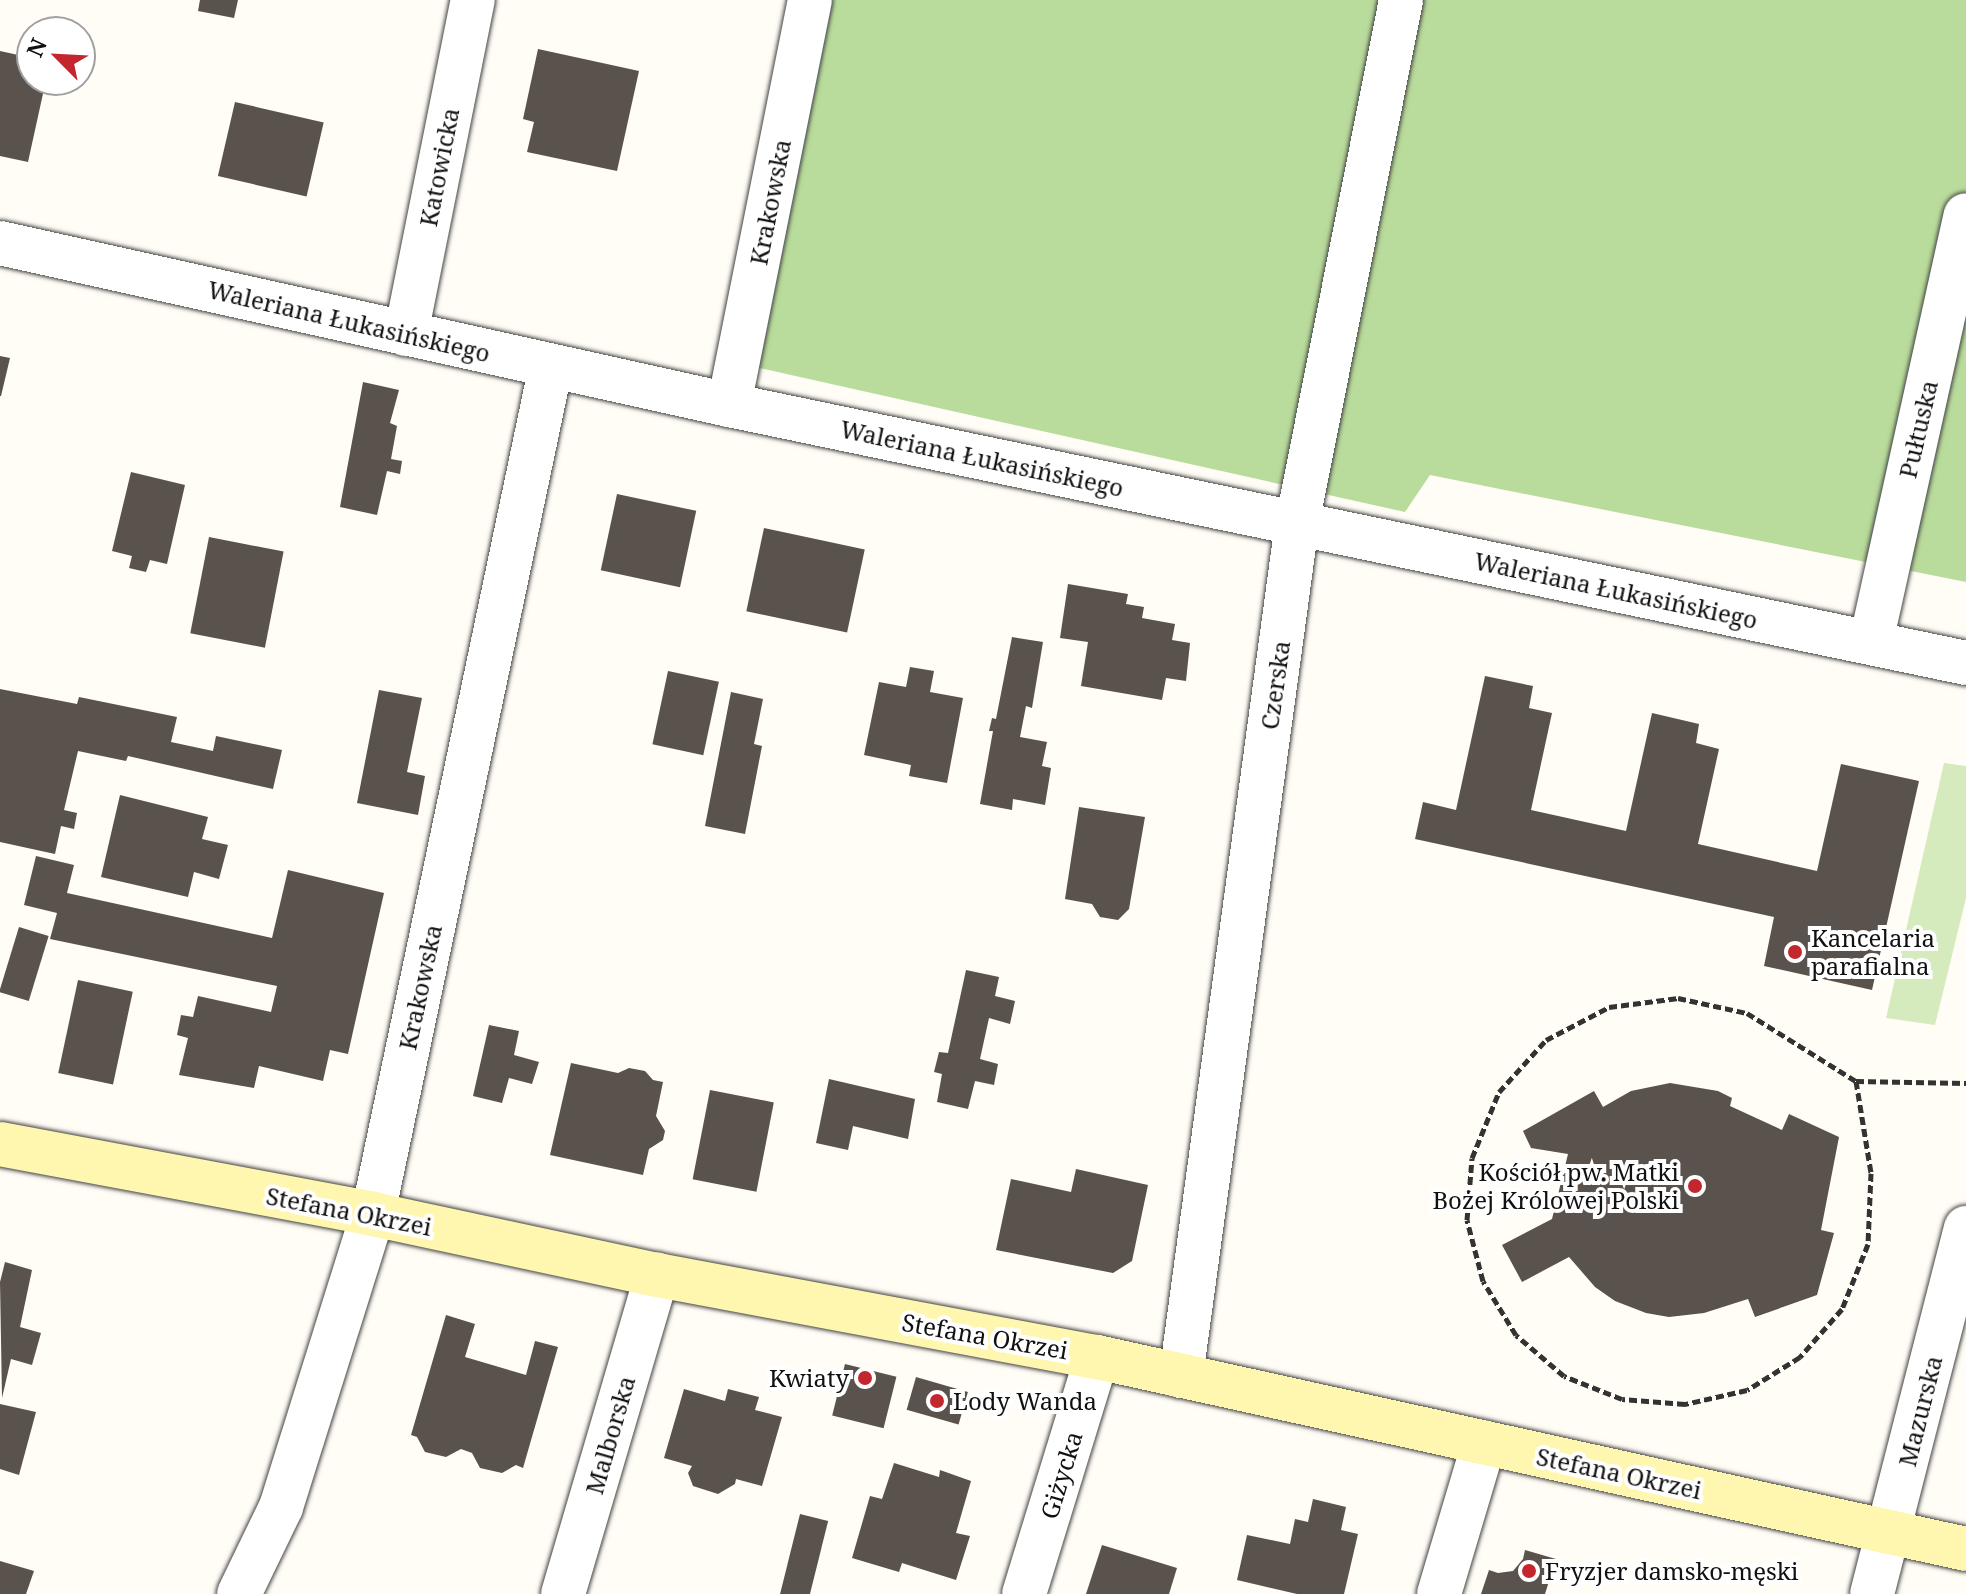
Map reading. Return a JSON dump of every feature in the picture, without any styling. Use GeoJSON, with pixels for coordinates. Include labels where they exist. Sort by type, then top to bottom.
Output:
{"type":"FeatureCollection","features":[{"type":"Feature","properties":{"kind":"street","name":"Katowicka"},"geometry":{"type":"LineString","coordinates":[[406,334],[473,0]]}},
{"type":"Feature","properties":{"kind":"street","name":"Krakowska"},"geometry":{"type":"LineString","coordinates":[[729,405],[810,0]]}},
{"type":"Feature","properties":{"kind":"street","name":"Czerska"},"geometry":{"type":"LineString","coordinates":[[1181,1376],[1297,524],[1401,0]]}},
{"type":"Feature","properties":{"kind":"street","name":"Pułtuska"},"geometry":{"type":"LineString","coordinates":[[1871,642],[1966,215]]}},
{"type":"Feature","properties":{"kind":"street","name":"Waleriana Łukasińskiego"},"geometry":{"type":"LineString","coordinates":[[0,243],[729,405],[1966,663]]}},
{"type":"Feature","properties":{"kind":"street","name":"Krakowska"},"geometry":{"type":"LineString","coordinates":[[239,1594],[281,1507],[373,1214],[551,366]]}},
{"type":"Feature","properties":{"kind":"street","name":"Stefana Okrzei"},"geometry":{"type":"LineString","coordinates":[[0,1144],[373,1214],[657,1275],[1097,1357],[1966,1549]]}},
{"type":"Feature","properties":{"kind":"street","name":"Mazurska"},"geometry":{"type":"LineString","coordinates":[[1872,1594],[1966,1228]]}},
{"type":"Feature","properties":{"kind":"street","name":"Malborska"},"geometry":{"type":"LineString","coordinates":[[563,1594],[657,1275]]}},
{"type":"Feature","properties":{"kind":"street","name":"Giżycka"},"geometry":{"type":"LineString","coordinates":[[1024,1594],[1097,1357]]}},
{"type":"Feature","properties":{"kind":"street"},"geometry":{"type":"LineString","coordinates":[[1439,1594],[1484,1443]]}},
{"type":"Feature","properties":{"kind":"path"},"geometry":{"type":"LineString","coordinates":[[1856,1081],[1871,1173],[1868,1244],[1842,1309],[1800,1357],[1747,1390],[1685,1404],[1622,1399],[1564,1376],[1516,1335],[1483,1281],[1467,1220],[1472,1158],[1499,1092],[1546,1040],[1609,1007],[1678,998],[1747,1013],[1856,1081],[1966,1083]]}},
{"type":"Feature","properties":{"kind":"green space"},"geometry":{"type":"Polygon","coordinates":[[[828,0],[1966,0],[1966,582],[1430,475],[1405,512],[755,367],[828,0]]]}},
{"type":"Feature","properties":{"kind":"green space"},"geometry":{"type":"Polygon","coordinates":[[[1944,763],[1966,766],[1966,898],[1935,1025],[1886,1018],[1944,763]]]}},
{"type":"Feature","properties":{"kind":"building"},"geometry":{"type":"Polygon","coordinates":[[[200,0],[238,0],[234,18],[198,11],[200,0]]]}},
{"type":"Feature","properties":{"kind":"building"},"geometry":{"type":"Polygon","coordinates":[[[538,49],[639,71],[617,171],[527,152],[534,122],[523,119],[538,49]]]}},
{"type":"Feature","properties":{"kind":"building"},"geometry":{"type":"Polygon","coordinates":[[[0,51],[16,54],[16,96],[42,96],[28,162],[0,156],[0,51]]]}},
{"type":"Feature","properties":{"kind":"building"},"geometry":{"type":"Polygon","coordinates":[[[235,102],[324,122],[307,197],[218,176],[235,102]]]}},
{"type":"Feature","properties":{"kind":"building"},"geometry":{"type":"Polygon","coordinates":[[[0,356],[10,358],[1,396],[0,396],[0,356]]]}},
{"type":"Feature","properties":{"kind":"building"},"geometry":{"type":"Polygon","coordinates":[[[363,382],[399,390],[390,423],[397,426],[391,459],[402,461],[400,474],[387,471],[377,515],[340,507],[363,382]]]}},
{"type":"Feature","properties":{"kind":"building"},"geometry":{"type":"Polygon","coordinates":[[[131,472],[185,485],[167,564],[150,560],[146,572],[129,568],[132,556],[112,551],[131,472]]]}},
{"type":"Feature","properties":{"kind":"building"},"geometry":{"type":"Polygon","coordinates":[[[617,494],[696,511],[680,587],[601,570],[617,494]]]}},
{"type":"Feature","properties":{"kind":"building"},"geometry":{"type":"Polygon","coordinates":[[[764,528],[865,549],[847,633],[746,611],[764,528]]]}},
{"type":"Feature","properties":{"kind":"building"},"geometry":{"type":"Polygon","coordinates":[[[209,537],[284,552],[265,648],[190,633],[209,537]]]}},
{"type":"Feature","properties":{"kind":"building"},"geometry":{"type":"Polygon","coordinates":[[[1068,584],[1128,594],[1126,604],[1144,607],[1142,618],[1175,624],[1172,640],[1190,643],[1186,681],[1166,678],[1162,700],[1081,686],[1088,642],[1060,638],[1068,584]]]}},
{"type":"Feature","properties":{"kind":"building"},"geometry":{"type":"Polygon","coordinates":[[[1012,637],[1043,642],[1032,708],[1026,706],[1020,737],[1047,742],[1042,766],[1051,768],[1045,805],[1013,799],[1012,810],[980,804],[993,731],[989,731],[992,718],[996,719],[1012,637]]]}},
{"type":"Feature","properties":{"kind":"building"},"geometry":{"type":"Polygon","coordinates":[[[910,667],[934,671],[930,692],[963,698],[947,783],[909,776],[911,765],[864,755],[879,682],[906,687],[910,667]]]}},
{"type":"Feature","properties":{"kind":"building"},"geometry":{"type":"Polygon","coordinates":[[[668,671],[719,682],[703,755],[652,744],[668,671]]]}},
{"type":"Feature","properties":{"kind":"building"},"geometry":{"type":"Polygon","coordinates":[[[1485,676],[1533,686],[1529,708],[1552,713],[1531,810],[1626,831],[1652,713],[1699,724],[1696,743],[1719,749],[1698,844],[1817,871],[1841,764],[1919,781],[1872,990],[1764,966],[1774,917],[1415,839],[1423,802],[1456,810],[1485,676]]]}},
{"type":"Feature","properties":{"kind":"building"},"geometry":{"type":"Polygon","coordinates":[[[0,689],[77,704],[79,697],[177,717],[171,742],[213,751],[216,736],[282,750],[273,789],[128,756],[126,761],[78,751],[64,810],[77,813],[74,829],[61,826],[55,854],[0,842],[0,689]]]}},
{"type":"Feature","properties":{"kind":"building"},"geometry":{"type":"Polygon","coordinates":[[[379,690],[422,698],[407,772],[425,776],[418,815],[357,803],[379,690]]]}},
{"type":"Feature","properties":{"kind":"building"},"geometry":{"type":"Polygon","coordinates":[[[731,692],[763,699],[754,744],[762,746],[745,834],[705,826],[731,692]]]}},
{"type":"Feature","properties":{"kind":"building"},"geometry":{"type":"Polygon","coordinates":[[[120,795],[208,817],[202,839],[228,845],[219,879],[194,872],[188,897],[101,877],[120,795]]]}},
{"type":"Feature","properties":{"kind":"building"},"geometry":{"type":"Polygon","coordinates":[[[1079,807],[1145,817],[1129,909],[1118,920],[1100,917],[1092,904],[1065,899],[1079,807]]]}},
{"type":"Feature","properties":{"kind":"building"},"geometry":{"type":"Polygon","coordinates":[[[36,856],[74,865],[67,893],[272,938],[288,870],[384,893],[348,1054],[330,1050],[323,1081],[259,1066],[254,1088],[179,1075],[188,1038],[177,1035],[181,1015],[193,1017],[198,996],[271,1012],[277,986],[50,939],[57,913],[24,905],[36,856]]]}},
{"type":"Feature","properties":{"kind":"building"},"geometry":{"type":"Polygon","coordinates":[[[19,927],[49,936],[29,1001],[0,992],[19,927]]]}},
{"type":"Feature","properties":{"kind":"building"},"geometry":{"type":"Polygon","coordinates":[[[966,970],[999,977],[995,996],[1015,1001],[1010,1024],[989,1018],[980,1059],[998,1064],[994,1085],[975,1081],[968,1109],[937,1102],[942,1074],[934,1072],[939,1052],[948,1053],[966,970]]]}},
{"type":"Feature","properties":{"kind":"building"},"geometry":{"type":"Polygon","coordinates":[[[78,980],[133,992],[113,1085],[58,1073],[78,980]]]}},
{"type":"Feature","properties":{"kind":"building"},"geometry":{"type":"Polygon","coordinates":[[[489,1025],[519,1031],[514,1055],[539,1062],[532,1084],[509,1078],[502,1103],[473,1096],[489,1025]]]}},
{"type":"Feature","properties":{"kind":"building"},"geometry":{"type":"Polygon","coordinates":[[[571,1063],[618,1073],[629,1068],[645,1071],[653,1080],[663,1082],[656,1116],[665,1131],[663,1140],[649,1149],[643,1175],[550,1155],[571,1063]]]}},
{"type":"Feature","properties":{"kind":"building"},"geometry":{"type":"Polygon","coordinates":[[[829,1079],[915,1099],[908,1139],[853,1126],[848,1150],[816,1143],[829,1079]]]}},
{"type":"Feature","properties":{"kind":"building","name":"Kościół pw. Matki Bożej Królowej Polski"},"geometry":{"type":"Polygon","coordinates":[[[1670,1083],[1718,1091],[1732,1098],[1730,1106],[1782,1130],[1789,1114],[1839,1137],[1821,1230],[1834,1233],[1817,1295],[1755,1317],[1748,1299],[1704,1313],[1669,1317],[1646,1313],[1615,1301],[1595,1287],[1569,1257],[1522,1282],[1502,1245],[1552,1219],[1568,1154],[1531,1148],[1523,1131],[1594,1091],[1603,1107],[1631,1091],[1670,1083]]]}},
{"type":"Feature","properties":{"kind":"building"},"geometry":{"type":"Polygon","coordinates":[[[710,1090],[774,1102],[756,1192],[693,1179],[710,1090]]]}},
{"type":"Feature","properties":{"kind":"building"},"geometry":{"type":"Polygon","coordinates":[[[1076,1169],[1148,1185],[1132,1261],[1113,1273],[996,1250],[1011,1179],[1071,1192],[1076,1169]]]}},
{"type":"Feature","properties":{"kind":"building"},"geometry":{"type":"Polygon","coordinates":[[[5,1262],[32,1270],[20,1327],[41,1333],[32,1365],[11,1359],[2,1398],[0,1282],[5,1262]]]}},
{"type":"Feature","properties":{"kind":"building"},"geometry":{"type":"Polygon","coordinates":[[[446,1315],[475,1324],[465,1357],[526,1375],[535,1341],[558,1347],[523,1468],[516,1465],[502,1473],[480,1468],[472,1453],[461,1449],[446,1457],[425,1452],[417,1437],[411,1435],[446,1315]]]}},
{"type":"Feature","properties":{"kind":"building"},"geometry":{"type":"Polygon","coordinates":[[[845,1364],[896,1377],[884,1428],[832,1415],[845,1364]]]}},
{"type":"Feature","properties":{"kind":"building","name":"Lody Wanda"},"geometry":{"type":"Polygon","coordinates":[[[916,1377],[968,1392],[959,1425],[907,1410],[916,1377]]]}},
{"type":"Feature","properties":{"kind":"building"},"geometry":{"type":"Polygon","coordinates":[[[684,1389],[725,1401],[728,1389],[759,1397],[755,1410],[782,1417],[762,1486],[736,1479],[735,1484],[718,1494],[693,1486],[688,1473],[692,1466],[664,1458],[684,1389]]]}},
{"type":"Feature","properties":{"kind":"building"},"geometry":{"type":"Polygon","coordinates":[[[0,1404],[36,1412],[19,1475],[0,1469],[0,1404]]]}},
{"type":"Feature","properties":{"kind":"building"},"geometry":{"type":"Polygon","coordinates":[[[894,1463],[939,1477],[940,1470],[971,1481],[956,1533],[970,1536],[956,1580],[902,1563],[899,1572],[852,1558],[870,1496],[882,1499],[894,1463]]]}},
{"type":"Feature","properties":{"kind":"building"},"geometry":{"type":"Polygon","coordinates":[[[1313,1499],[1346,1507],[1341,1530],[1358,1534],[1344,1594],[1297,1594],[1237,1580],[1247,1535],[1290,1544],[1295,1519],[1308,1522],[1313,1499]]]}},
{"type":"Feature","properties":{"kind":"building"},"geometry":{"type":"Polygon","coordinates":[[[800,1514],[828,1521],[810,1594],[780,1594],[800,1514]]]}},
{"type":"Feature","properties":{"kind":"building"},"geometry":{"type":"Polygon","coordinates":[[[1102,1545],[1177,1568],[1169,1594],[1086,1594],[1102,1545]]]}},
{"type":"Feature","properties":{"kind":"building"},"geometry":{"type":"Polygon","coordinates":[[[1525,1550],[1556,1559],[1545,1594],[1481,1594],[1489,1570],[1498,1573],[1513,1571],[1523,1559],[1525,1550]]]}},
{"type":"Feature","properties":{"kind":"building"},"geometry":{"type":"Polygon","coordinates":[[[0,1561],[34,1571],[26,1594],[0,1594],[0,1561]]]}},
{"type":"Feature","properties":{"kind":"place","name":"Kancelaria parafialna"},"geometry":{"type":"Point","coordinates":[1795,952]}},
{"type":"Feature","properties":{"kind":"place","name":"Kościół pw. Matki Bożej Królowej Polski"},"geometry":{"type":"Point","coordinates":[1695,1186]}},
{"type":"Feature","properties":{"kind":"place","name":"Kwiaty"},"geometry":{"type":"Point","coordinates":[865,1378]}},
{"type":"Feature","properties":{"kind":"place","name":"Lody Wanda"},"geometry":{"type":"Point","coordinates":[937,1401]}},
{"type":"Feature","properties":{"kind":"place","name":"Fryzjer damsko-męski"},"geometry":{"type":"Point","coordinates":[1529,1571]}}]}
